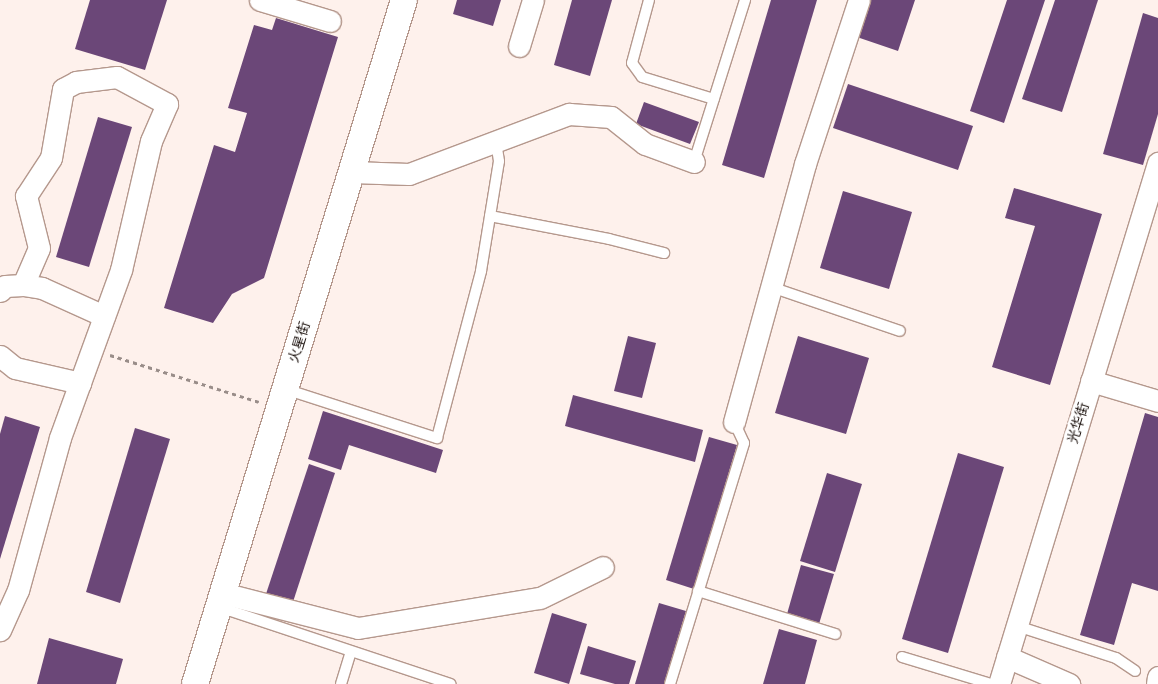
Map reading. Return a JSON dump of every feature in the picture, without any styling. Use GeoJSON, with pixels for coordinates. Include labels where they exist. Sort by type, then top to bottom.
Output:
{"type":"FeatureCollection","features":[{"type":"Feature","properties":{"kind":"street"},"geometry":{"type":"LineString","coordinates":[[260,0],[330,22]]}},
{"type":"Feature","properties":{"kind":"street"},"geometry":{"type":"LineString","coordinates":[[519,46],[533,0]]}},
{"type":"Feature","properties":{"kind":"street"},"geometry":{"type":"LineString","coordinates":[[734,422],[805,164],[859,0]]}},
{"type":"Feature","properties":{"kind":"street","name":"火星街"},"geometry":{"type":"LineString","coordinates":[[194,684],[351,172],[400,1]]}},
{"type":"Feature","properties":{"kind":"street"},"geometry":{"type":"LineString","coordinates":[[0,630],[18,590],[39,509],[120,270],[151,141],[167,104],[117,77],[76,82],[63,89],[51,158],[26,196],[39,248],[23,284]]}},
{"type":"Feature","properties":{"kind":"street"},"geometry":{"type":"LineString","coordinates":[[351,172],[409,174],[570,114],[611,117],[645,144],[694,162]]}},
{"type":"Feature","properties":{"kind":"street","name":"光华街"},"geometry":{"type":"LineString","coordinates":[[999,684],[1158,163]]}},
{"type":"Feature","properties":{"kind":"street"},"geometry":{"type":"LineString","coordinates":[[0,291],[5,286],[23,284],[42,288],[104,316]]}},
{"type":"Feature","properties":{"kind":"street"},"geometry":{"type":"LineString","coordinates":[[0,356],[15,368],[80,384]]}},
{"type":"Feature","properties":{"kind":"street"},"geometry":{"type":"LineString","coordinates":[[1091,381],[1158,401]]}},
{"type":"Feature","properties":{"kind":"street"},"geometry":{"type":"LineString","coordinates":[[220,600],[358,628],[540,598],[603,567]]}},
{"type":"Feature","properties":{"kind":"street"},"geometry":{"type":"LineString","coordinates":[[1007,657],[1069,684]]}},
{"type":"Feature","properties":{"kind":"street"},"geometry":{"type":"LineString","coordinates":[[1157,684],[1158,677]]}},
{"type":"Feature","properties":{"kind":"lane"},"geometry":{"type":"LineString","coordinates":[[649,0],[632,63],[642,77],[714,99]]}},
{"type":"Feature","properties":{"kind":"lane"},"geometry":{"type":"LineString","coordinates":[[694,162],[744,0]]}},
{"type":"Feature","properties":{"kind":"lane"},"geometry":{"type":"LineString","coordinates":[[282,399],[437,438],[481,271],[499,160],[496,141]]}},
{"type":"Feature","properties":{"kind":"lane"},"geometry":{"type":"LineString","coordinates":[[490,216],[610,239],[664,253]]}},
{"type":"Feature","properties":{"kind":"lane"},"geometry":{"type":"LineString","coordinates":[[771,287],[900,331]]}},
{"type":"Feature","properties":{"kind":"lane"},"geometry":{"type":"LineString","coordinates":[[670,684],[744,443],[734,422]]}},
{"type":"Feature","properties":{"kind":"lane"},"geometry":{"type":"LineString","coordinates":[[698,591],[834,634]]}},
{"type":"Feature","properties":{"kind":"lane"},"geometry":{"type":"LineString","coordinates":[[220,600],[350,651],[451,684]]}},
{"type":"Feature","properties":{"kind":"lane"},"geometry":{"type":"LineString","coordinates":[[1017,626],[1116,658],[1135,671]]}},
{"type":"Feature","properties":{"kind":"lane"},"geometry":{"type":"LineString","coordinates":[[341,684],[350,651]]}},
{"type":"Feature","properties":{"kind":"lane"},"geometry":{"type":"LineString","coordinates":[[902,657],[991,684]]}},
{"type":"Feature","properties":{"kind":"path"},"geometry":{"type":"LineString","coordinates":[[92,349],[282,399]]}},
{"type":"Feature","properties":{"kind":"building"},"geometry":{"type":"Polygon","coordinates":[[[90,0],[167,0],[145,70],[75,49],[90,0]]]}},
{"type":"Feature","properties":{"kind":"building"},"geometry":{"type":"Polygon","coordinates":[[[457,0],[501,0],[493,26],[453,14],[457,0]]]}},
{"type":"Feature","properties":{"kind":"building"},"geometry":{"type":"Polygon","coordinates":[[[572,0],[612,0],[590,76],[554,65],[572,0]]]}},
{"type":"Feature","properties":{"kind":"building"},"geometry":{"type":"Polygon","coordinates":[[[771,0],[817,0],[764,178],[722,165],[771,0]]]}},
{"type":"Feature","properties":{"kind":"building"},"geometry":{"type":"Polygon","coordinates":[[[863,0],[915,0],[898,51],[851,35],[863,0]]]}},
{"type":"Feature","properties":{"kind":"building"},"geometry":{"type":"Polygon","coordinates":[[[1007,0],[1045,0],[1004,123],[970,111],[1007,0]]]}},
{"type":"Feature","properties":{"kind":"building"},"geometry":{"type":"Polygon","coordinates":[[[1055,0],[1098,0],[1062,112],[1022,99],[1055,0]]]}},
{"type":"Feature","properties":{"kind":"building"},"geometry":{"type":"Polygon","coordinates":[[[1143,13],[1158,18],[1158,114],[1143,165],[1103,154],[1143,13]]]}},
{"type":"Feature","properties":{"kind":"building"},"geometry":{"type":"Polygon","coordinates":[[[276,18],[338,37],[264,278],[232,294],[213,323],[164,308],[214,145],[235,152],[247,113],[228,108],[254,25],[272,30],[276,18]]]}},
{"type":"Feature","properties":{"kind":"building"},"geometry":{"type":"Polygon","coordinates":[[[848,84],[973,126],[958,170],[833,128],[848,84]]]}},
{"type":"Feature","properties":{"kind":"building"},"geometry":{"type":"Polygon","coordinates":[[[644,102],[699,122],[690,144],[636,124],[644,102]]]}},
{"type":"Feature","properties":{"kind":"building"},"geometry":{"type":"Polygon","coordinates":[[[98,117],[132,127],[89,267],[56,257],[98,117]]]}},
{"type":"Feature","properties":{"kind":"building"},"geometry":{"type":"Polygon","coordinates":[[[1014,188],[1102,214],[1050,385],[992,367],[1035,226],[1005,218],[1014,188]]]}},
{"type":"Feature","properties":{"kind":"building"},"geometry":{"type":"Polygon","coordinates":[[[843,191],[912,212],[889,289],[820,268],[843,191]]]}},
{"type":"Feature","properties":{"kind":"building"},"geometry":{"type":"Polygon","coordinates":[[[628,336],[656,343],[642,398],[614,391],[628,336]]]}},
{"type":"Feature","properties":{"kind":"building"},"geometry":{"type":"Polygon","coordinates":[[[798,336],[869,358],[846,434],[775,413],[798,336]]]}},
{"type":"Feature","properties":{"kind":"building"},"geometry":{"type":"Polygon","coordinates":[[[573,395],[703,430],[695,462],[565,426],[573,395]]]}},
{"type":"Feature","properties":{"kind":"building"},"geometry":{"type":"Polygon","coordinates":[[[323,411],[443,450],[436,473],[349,445],[341,470],[308,459],[323,411]]]}},
{"type":"Feature","properties":{"kind":"building"},"geometry":{"type":"Polygon","coordinates":[[[1145,413],[1158,417],[1158,591],[1132,583],[1114,645],[1080,635],[1145,413]]]}},
{"type":"Feature","properties":{"kind":"building"},"geometry":{"type":"Polygon","coordinates":[[[5,416],[40,427],[0,559],[0,434],[5,416]]]}},
{"type":"Feature","properties":{"kind":"building"},"geometry":{"type":"Polygon","coordinates":[[[135,428],[170,439],[120,603],[86,592],[135,428]]]}},
{"type":"Feature","properties":{"kind":"building"},"geometry":{"type":"Polygon","coordinates":[[[709,437],[737,445],[694,589],[666,580],[709,437]]]}},
{"type":"Feature","properties":{"kind":"building"},"geometry":{"type":"Polygon","coordinates":[[[958,453],[1004,467],[948,653],[902,639],[958,453]]]}},
{"type":"Feature","properties":{"kind":"building"},"geometry":{"type":"Polygon","coordinates":[[[309,464],[335,473],[292,605],[265,597],[309,464]]]}},
{"type":"Feature","properties":{"kind":"building"},"geometry":{"type":"Polygon","coordinates":[[[827,473],[862,484],[835,572],[800,561],[827,473]]]}},
{"type":"Feature","properties":{"kind":"building"},"geometry":{"type":"Polygon","coordinates":[[[801,565],[834,574],[819,624],[787,614],[801,565]]]}},
{"type":"Feature","properties":{"kind":"building"},"geometry":{"type":"Polygon","coordinates":[[[659,603],[686,611],[664,684],[635,684],[659,603]]]}},
{"type":"Feature","properties":{"kind":"building"},"geometry":{"type":"Polygon","coordinates":[[[552,613],[587,624],[569,684],[534,673],[552,613]]]}},
{"type":"Feature","properties":{"kind":"building"},"geometry":{"type":"Polygon","coordinates":[[[779,629],[817,640],[805,684],[763,684],[779,629]]]}},
{"type":"Feature","properties":{"kind":"building"},"geometry":{"type":"Polygon","coordinates":[[[49,638],[123,659],[116,684],[37,684],[49,638]]]}},
{"type":"Feature","properties":{"kind":"building"},"geometry":{"type":"Polygon","coordinates":[[[588,646],[636,661],[629,684],[615,684],[580,674],[588,646]]]}}]}
